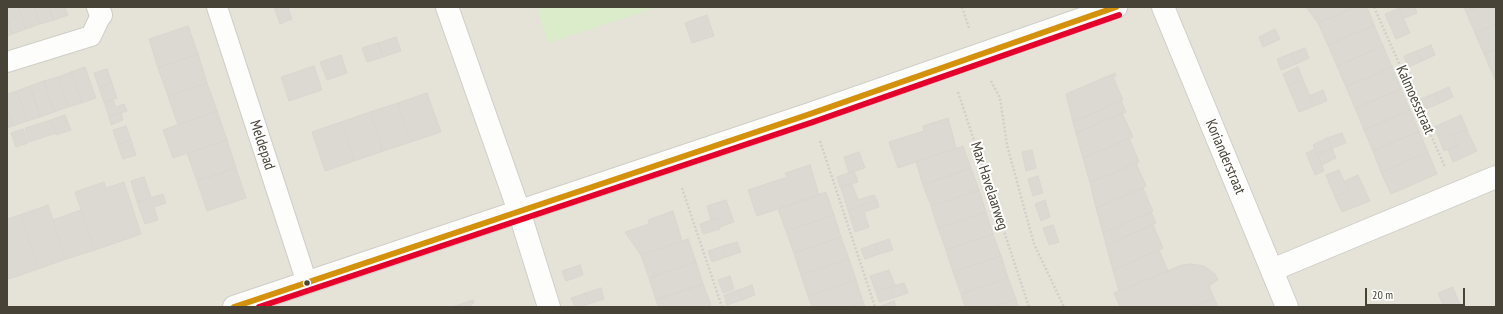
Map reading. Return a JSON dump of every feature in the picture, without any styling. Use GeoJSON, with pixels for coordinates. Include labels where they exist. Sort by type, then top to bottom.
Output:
{"type":"FeatureCollection","features":[{"type":"Feature","properties":{"kind":"street"},"geometry":{"type":"LineString","coordinates":[[447,7],[519,211],[550,307]]}},
{"type":"Feature","properties":{"kind":"street"},"geometry":{"type":"LineString","coordinates":[[234,307],[673,161],[1116,7]]}},
{"type":"Feature","properties":{"kind":"street","name":"Korianderstraat"},"geometry":{"type":"LineString","coordinates":[[1163,7],[1287,307]]}},
{"type":"Feature","properties":{"kind":"street"},"geometry":{"type":"LineString","coordinates":[[1272,270],[1496,177]]}},
{"type":"Feature","properties":{"kind":"lane","name":"Meldepad"},"geometry":{"type":"LineString","coordinates":[[217,7],[307,282]]}},
{"type":"Feature","properties":{"kind":"lane"},"geometry":{"type":"LineString","coordinates":[[7,62],[91,36],[100,11]]}},
{"type":"Feature","properties":{"kind":"path"},"geometry":{"type":"LineString","coordinates":[[962,7],[978,54],[1000,98],[1007,145],[1034,244],[1064,307]]}},
{"type":"Feature","properties":{"kind":"path","name":"Kalmoesstraat"},"geometry":{"type":"LineString","coordinates":[[1374,7],[1457,194]]}},
{"type":"Feature","properties":{"kind":"path","name":"Max Havelaarweg"},"geometry":{"type":"LineString","coordinates":[[949,64],[1029,307]]}},
{"type":"Feature","properties":{"kind":"path"},"geometry":{"type":"LineString","coordinates":[[810,114],[875,307]]}},
{"type":"Feature","properties":{"kind":"path"},"geometry":{"type":"LineString","coordinates":[[673,161],[722,307]]}},
{"type":"Feature","properties":{"kind":"shaded area"},"geometry":{"type":"Polygon","coordinates":[[[7,7],[1496,7],[1496,307],[7,307],[7,7]]]}},
{"type":"Feature","properties":{"kind":"green space"},"geometry":{"type":"Polygon","coordinates":[[[536,7],[655,7],[655,8],[548,43],[536,7]]]}},
{"type":"Feature","properties":{"kind":"building"},"geometry":{"type":"Polygon","coordinates":[[[7,7],[18,7],[26,29],[12,34],[7,17],[7,7]]]}},
{"type":"Feature","properties":{"kind":"building"},"geometry":{"type":"Polygon","coordinates":[[[18,7],[34,7],[40,24],[26,29],[18,7]]]}},
{"type":"Feature","properties":{"kind":"building"},"geometry":{"type":"Polygon","coordinates":[[[34,7],[49,7],[54,20],[40,24],[34,7]]]}},
{"type":"Feature","properties":{"kind":"building"},"geometry":{"type":"Polygon","coordinates":[[[49,7],[65,7],[68,15],[54,20],[49,7]]]}},
{"type":"Feature","properties":{"kind":"building"},"geometry":{"type":"Polygon","coordinates":[[[274,7],[288,7],[292,19],[280,24],[274,7]]]}},
{"type":"Feature","properties":{"kind":"building"},"geometry":{"type":"Polygon","coordinates":[[[1306,7],[1356,7],[1318,23],[1306,7]]]}},
{"type":"Feature","properties":{"kind":"building"},"geometry":{"type":"Polygon","coordinates":[[[1356,7],[1367,7],[1374,25],[1328,45],[1318,23],[1356,7]]]}},
{"type":"Feature","properties":{"kind":"building"},"geometry":{"type":"Polygon","coordinates":[[[1415,7],[1417,13],[1404,18],[1399,8],[1415,7]]]}},
{"type":"Feature","properties":{"kind":"building"},"geometry":{"type":"Polygon","coordinates":[[[1464,7],[1477,7],[1466,12],[1464,7]]]}},
{"type":"Feature","properties":{"kind":"building"},"geometry":{"type":"Polygon","coordinates":[[[1477,7],[1496,7],[1496,24],[1475,33],[1466,12],[1477,7]]]}},
{"type":"Feature","properties":{"kind":"building"},"geometry":{"type":"Polygon","coordinates":[[[1399,8],[1410,33],[1396,39],[1385,14],[1399,8]]]}},
{"type":"Feature","properties":{"kind":"building"},"geometry":{"type":"Polygon","coordinates":[[[707,15],[714,36],[692,43],[685,23],[707,15]]]}},
{"type":"Feature","properties":{"kind":"building"},"geometry":{"type":"Polygon","coordinates":[[[7,17],[12,34],[7,36],[7,17]]]}},
{"type":"Feature","properties":{"kind":"building"},"geometry":{"type":"Polygon","coordinates":[[[1496,24],[1496,49],[1484,54],[1475,33],[1496,24]]]}},
{"type":"Feature","properties":{"kind":"building"},"geometry":{"type":"Polygon","coordinates":[[[1374,25],[1383,46],[1337,66],[1328,45],[1374,25]]]}},
{"type":"Feature","properties":{"kind":"building"},"geometry":{"type":"Polygon","coordinates":[[[188,26],[198,54],[158,68],[149,39],[188,26]]]}},
{"type":"Feature","properties":{"kind":"building"},"geometry":{"type":"Polygon","coordinates":[[[1275,29],[1280,39],[1263,47],[1259,37],[1275,29]]]}},
{"type":"Feature","properties":{"kind":"building"},"geometry":{"type":"Polygon","coordinates":[[[396,37],[401,51],[383,57],[378,43],[396,37]]]}},
{"type":"Feature","properties":{"kind":"building"},"geometry":{"type":"Polygon","coordinates":[[[378,43],[383,57],[367,62],[362,48],[378,43]]]}},
{"type":"Feature","properties":{"kind":"building"},"geometry":{"type":"Polygon","coordinates":[[[1431,45],[1435,55],[1422,61],[1417,51],[1431,45]]]}},
{"type":"Feature","properties":{"kind":"building"},"geometry":{"type":"Polygon","coordinates":[[[1383,46],[1392,67],[1346,87],[1337,66],[1383,46]]]}},
{"type":"Feature","properties":{"kind":"building"},"geometry":{"type":"Polygon","coordinates":[[[1305,48],[1309,58],[1296,64],[1292,53],[1305,48]]]}},
{"type":"Feature","properties":{"kind":"building"},"geometry":{"type":"Polygon","coordinates":[[[1496,49],[1496,74],[1493,75],[1484,54],[1496,49]]]}},
{"type":"Feature","properties":{"kind":"building"},"geometry":{"type":"Polygon","coordinates":[[[1417,51],[1422,61],[1408,67],[1404,56],[1417,51]]]}},
{"type":"Feature","properties":{"kind":"building"},"geometry":{"type":"Polygon","coordinates":[[[1292,53],[1296,64],[1281,70],[1277,59],[1292,53]]]}},
{"type":"Feature","properties":{"kind":"building"},"geometry":{"type":"Polygon","coordinates":[[[198,54],[207,83],[168,96],[158,68],[198,54]]]}},
{"type":"Feature","properties":{"kind":"building"},"geometry":{"type":"Polygon","coordinates":[[[341,55],[347,73],[327,80],[320,62],[341,55]]]}},
{"type":"Feature","properties":{"kind":"building"},"geometry":{"type":"Polygon","coordinates":[[[314,66],[322,90],[289,101],[281,77],[314,66]]]}},
{"type":"Feature","properties":{"kind":"building"},"geometry":{"type":"Polygon","coordinates":[[[85,67],[96,98],[82,103],[71,72],[85,67]]]}},
{"type":"Feature","properties":{"kind":"building"},"geometry":{"type":"Polygon","coordinates":[[[1298,67],[1303,80],[1288,86],[1283,74],[1298,67]]]}},
{"type":"Feature","properties":{"kind":"building"},"geometry":{"type":"Polygon","coordinates":[[[1392,67],[1401,89],[1355,108],[1346,87],[1392,67]]]}},
{"type":"Feature","properties":{"kind":"building"},"geometry":{"type":"Polygon","coordinates":[[[107,69],[112,83],[99,88],[94,73],[107,69]]]}},
{"type":"Feature","properties":{"kind":"building"},"geometry":{"type":"Polygon","coordinates":[[[71,72],[82,103],[68,107],[58,77],[71,72]]]}},
{"type":"Feature","properties":{"kind":"building"},"geometry":{"type":"Polygon","coordinates":[[[1115,73],[1116,76],[1113,77],[1123,100],[1073,122],[1066,94],[1115,73]]]}},
{"type":"Feature","properties":{"kind":"building"},"geometry":{"type":"Polygon","coordinates":[[[1496,74],[1496,83],[1493,75],[1496,74]]]}},
{"type":"Feature","properties":{"kind":"building"},"geometry":{"type":"Polygon","coordinates":[[[58,77],[68,107],[54,112],[44,81],[58,77]]]}},
{"type":"Feature","properties":{"kind":"building"},"geometry":{"type":"Polygon","coordinates":[[[1303,80],[1314,106],[1299,112],[1288,86],[1303,80]]]}},
{"type":"Feature","properties":{"kind":"building"},"geometry":{"type":"Polygon","coordinates":[[[44,81],[54,112],[40,117],[30,86],[44,81]]]}},
{"type":"Feature","properties":{"kind":"building"},"geometry":{"type":"Polygon","coordinates":[[[112,83],[117,98],[104,102],[99,88],[112,83]]]}},
{"type":"Feature","properties":{"kind":"building"},"geometry":{"type":"Polygon","coordinates":[[[207,83],[217,111],[178,125],[168,96],[207,83]]]}},
{"type":"Feature","properties":{"kind":"building"},"geometry":{"type":"Polygon","coordinates":[[[30,86],[40,117],[27,121],[17,91],[30,86]]]}},
{"type":"Feature","properties":{"kind":"building"},"geometry":{"type":"Polygon","coordinates":[[[1449,87],[1453,97],[1440,103],[1435,93],[1449,87]]]}},
{"type":"Feature","properties":{"kind":"building"},"geometry":{"type":"Polygon","coordinates":[[[1401,89],[1410,110],[1364,130],[1355,108],[1401,89]]]}},
{"type":"Feature","properties":{"kind":"building"},"geometry":{"type":"Polygon","coordinates":[[[1323,90],[1327,101],[1314,106],[1309,96],[1323,90]]]}},
{"type":"Feature","properties":{"kind":"building"},"geometry":{"type":"Polygon","coordinates":[[[17,91],[27,121],[13,126],[7,109],[7,94],[17,91]]]}},
{"type":"Feature","properties":{"kind":"building"},"geometry":{"type":"Polygon","coordinates":[[[427,93],[441,132],[411,142],[398,103],[427,93]]]}},
{"type":"Feature","properties":{"kind":"building"},"geometry":{"type":"Polygon","coordinates":[[[1435,93],[1440,103],[1426,109],[1421,99],[1435,93]]]}},
{"type":"Feature","properties":{"kind":"building"},"geometry":{"type":"Polygon","coordinates":[[[113,100],[116,107],[124,104],[127,111],[109,117],[104,102],[113,100]]]}},
{"type":"Feature","properties":{"kind":"building"},"geometry":{"type":"Polygon","coordinates":[[[1121,101],[1126,112],[1076,133],[1073,122],[1121,101]]]}},
{"type":"Feature","properties":{"kind":"building"},"geometry":{"type":"Polygon","coordinates":[[[398,103],[411,142],[383,151],[370,112],[398,103]]]}},
{"type":"Feature","properties":{"kind":"building"},"geometry":{"type":"Polygon","coordinates":[[[7,109],[13,126],[7,128],[7,109]]]}},
{"type":"Feature","properties":{"kind":"building"},"geometry":{"type":"Polygon","coordinates":[[[1410,110],[1419,131],[1373,151],[1364,130],[1410,110]]]}},
{"type":"Feature","properties":{"kind":"building"},"geometry":{"type":"Polygon","coordinates":[[[217,111],[227,140],[173,158],[163,130],[217,111]]]}},
{"type":"Feature","properties":{"kind":"building"},"geometry":{"type":"Polygon","coordinates":[[[370,112],[383,151],[354,161],[341,122],[370,112]]]}},
{"type":"Feature","properties":{"kind":"building"},"geometry":{"type":"Polygon","coordinates":[[[121,113],[123,120],[111,125],[109,117],[121,113]]]}},
{"type":"Feature","properties":{"kind":"building"},"geometry":{"type":"Polygon","coordinates":[[[1122,113],[1133,137],[1083,158],[1076,133],[1122,113]]]}},
{"type":"Feature","properties":{"kind":"building"},"geometry":{"type":"Polygon","coordinates":[[[65,115],[71,130],[56,135],[51,120],[65,115]]]}},
{"type":"Feature","properties":{"kind":"building"},"geometry":{"type":"Polygon","coordinates":[[[1461,115],[1467,130],[1453,135],[1458,146],[1444,151],[1434,127],[1461,115]]]}},
{"type":"Feature","properties":{"kind":"building"},"geometry":{"type":"Polygon","coordinates":[[[948,118],[956,148],[898,168],[889,142],[924,131],[923,126],[948,118]]]}},
{"type":"Feature","properties":{"kind":"building"},"geometry":{"type":"Polygon","coordinates":[[[51,120],[56,133],[29,142],[25,128],[51,120]]]}},
{"type":"Feature","properties":{"kind":"building"},"geometry":{"type":"Polygon","coordinates":[[[341,122],[354,161],[325,171],[312,132],[341,122]]]}},
{"type":"Feature","properties":{"kind":"building"},"geometry":{"type":"Polygon","coordinates":[[[126,126],[131,140],[118,145],[113,130],[126,126]]]}},
{"type":"Feature","properties":{"kind":"building"},"geometry":{"type":"Polygon","coordinates":[[[23,129],[28,143],[16,147],[11,133],[23,129]]]}},
{"type":"Feature","properties":{"kind":"building"},"geometry":{"type":"Polygon","coordinates":[[[1467,130],[1477,151],[1453,162],[1448,150],[1458,146],[1453,135],[1467,130]]]}},
{"type":"Feature","properties":{"kind":"building"},"geometry":{"type":"Polygon","coordinates":[[[1419,131],[1428,152],[1381,172],[1373,151],[1419,131]]]}},
{"type":"Feature","properties":{"kind":"building"},"geometry":{"type":"Polygon","coordinates":[[[1342,133],[1346,143],[1332,148],[1327,138],[1342,133]]]}},
{"type":"Feature","properties":{"kind":"building"},"geometry":{"type":"Polygon","coordinates":[[[1129,138],[1139,162],[1090,183],[1083,158],[1129,138]]]}},
{"type":"Feature","properties":{"kind":"building"},"geometry":{"type":"Polygon","coordinates":[[[1327,138],[1332,148],[1317,155],[1313,145],[1327,138]]]}},
{"type":"Feature","properties":{"kind":"building"},"geometry":{"type":"Polygon","coordinates":[[[131,140],[136,155],[123,159],[118,145],[131,140]]]}},
{"type":"Feature","properties":{"kind":"building"},"geometry":{"type":"Polygon","coordinates":[[[227,140],[236,168],[197,181],[187,153],[227,140]]]}},
{"type":"Feature","properties":{"kind":"building"},"geometry":{"type":"Polygon","coordinates":[[[963,146],[971,168],[923,185],[916,162],[963,146]]]}},
{"type":"Feature","properties":{"kind":"building"},"geometry":{"type":"Polygon","coordinates":[[[1332,148],[1336,158],[1322,165],[1317,155],[1332,148]]]}},
{"type":"Feature","properties":{"kind":"building"},"geometry":{"type":"Polygon","coordinates":[[[1315,149],[1324,171],[1315,175],[1306,153],[1315,149]]]}},
{"type":"Feature","properties":{"kind":"building"},"geometry":{"type":"Polygon","coordinates":[[[1032,150],[1036,168],[1026,171],[1022,152],[1032,150]]]}},
{"type":"Feature","properties":{"kind":"building"},"geometry":{"type":"Polygon","coordinates":[[[859,152],[865,168],[849,173],[844,157],[859,152]]]}},
{"type":"Feature","properties":{"kind":"building"},"geometry":{"type":"Polygon","coordinates":[[[1428,152],[1437,174],[1391,194],[1381,172],[1428,152]]]}},
{"type":"Feature","properties":{"kind":"building"},"geometry":{"type":"Polygon","coordinates":[[[1136,163],[1146,186],[1096,208],[1090,183],[1136,163]]]}},
{"type":"Feature","properties":{"kind":"building"},"geometry":{"type":"Polygon","coordinates":[[[810,165],[819,195],[757,216],[748,190],[787,177],[785,173],[810,165]]]}},
{"type":"Feature","properties":{"kind":"building"},"geometry":{"type":"Polygon","coordinates":[[[236,168],[246,198],[207,211],[197,181],[236,168]]]}},
{"type":"Feature","properties":{"kind":"building"},"geometry":{"type":"Polygon","coordinates":[[[971,168],[979,190],[931,206],[923,185],[971,168]]]}},
{"type":"Feature","properties":{"kind":"building"},"geometry":{"type":"Polygon","coordinates":[[[1339,170],[1349,191],[1335,197],[1326,175],[1339,170]]]}},
{"type":"Feature","properties":{"kind":"building"},"geometry":{"type":"Polygon","coordinates":[[[854,171],[858,182],[840,187],[837,177],[854,171]]]}},
{"type":"Feature","properties":{"kind":"building"},"geometry":{"type":"Polygon","coordinates":[[[1358,175],[1370,201],[1342,212],[1335,197],[1349,191],[1345,181],[1358,175]]]}},
{"type":"Feature","properties":{"kind":"building"},"geometry":{"type":"Polygon","coordinates":[[[1038,176],[1043,193],[1033,196],[1028,179],[1038,176]]]}},
{"type":"Feature","properties":{"kind":"building"},"geometry":{"type":"Polygon","coordinates":[[[144,177],[151,197],[137,202],[131,181],[144,177]]]}},
{"type":"Feature","properties":{"kind":"building"},"geometry":{"type":"Polygon","coordinates":[[[104,182],[106,188],[124,182],[141,234],[95,250],[75,192],[104,182]]]}},
{"type":"Feature","properties":{"kind":"building"},"geometry":{"type":"Polygon","coordinates":[[[852,184],[858,200],[874,195],[877,200],[848,210],[841,188],[852,184]]]}},
{"type":"Feature","properties":{"kind":"building"},"geometry":{"type":"Polygon","coordinates":[[[1143,188],[1153,211],[1103,233],[1096,208],[1143,188]]]}},
{"type":"Feature","properties":{"kind":"building"},"geometry":{"type":"Polygon","coordinates":[[[979,190],[986,212],[938,228],[931,206],[979,190]]]}},
{"type":"Feature","properties":{"kind":"building"},"geometry":{"type":"Polygon","coordinates":[[[826,192],[834,215],[786,231],[778,209],[826,192]]]}},
{"type":"Feature","properties":{"kind":"building"},"geometry":{"type":"Polygon","coordinates":[[[163,194],[166,203],[154,207],[158,220],[145,224],[137,202],[163,194]]]}},
{"type":"Feature","properties":{"kind":"building"},"geometry":{"type":"Polygon","coordinates":[[[726,200],[734,222],[720,227],[717,218],[711,220],[707,206],[726,200]]]}},
{"type":"Feature","properties":{"kind":"building"},"geometry":{"type":"Polygon","coordinates":[[[877,200],[879,207],[864,212],[869,227],[855,232],[848,210],[877,200]]]}},
{"type":"Feature","properties":{"kind":"building"},"geometry":{"type":"Polygon","coordinates":[[[1045,200],[1050,217],[1041,221],[1035,204],[1045,200]]]}},
{"type":"Feature","properties":{"kind":"building"},"geometry":{"type":"Polygon","coordinates":[[[48,205],[66,259],[38,269],[20,215],[48,205]]]}},
{"type":"Feature","properties":{"kind":"building"},"geometry":{"type":"Polygon","coordinates":[[[81,210],[95,250],[66,259],[53,220],[81,210]]]}},
{"type":"Feature","properties":{"kind":"building"},"geometry":{"type":"Polygon","coordinates":[[[673,211],[682,241],[641,255],[625,232],[649,224],[648,220],[673,211]]]}},
{"type":"Feature","properties":{"kind":"building"},"geometry":{"type":"Polygon","coordinates":[[[986,212],[993,234],[946,250],[938,228],[986,212]]]}},
{"type":"Feature","properties":{"kind":"building"},"geometry":{"type":"Polygon","coordinates":[[[1151,212],[1156,223],[1106,245],[1103,233],[1151,212]]]}},
{"type":"Feature","properties":{"kind":"building"},"geometry":{"type":"Polygon","coordinates":[[[20,215],[38,269],[9,279],[7,272],[7,219],[20,215]]]}},
{"type":"Feature","properties":{"kind":"building"},"geometry":{"type":"Polygon","coordinates":[[[834,215],[841,237],[794,253],[786,231],[834,215]]]}},
{"type":"Feature","properties":{"kind":"building"},"geometry":{"type":"Polygon","coordinates":[[[717,218],[720,229],[703,234],[700,224],[717,218]]]}},
{"type":"Feature","properties":{"kind":"building"},"geometry":{"type":"Polygon","coordinates":[[[1053,225],[1059,242],[1049,245],[1043,228],[1053,225]]]}},
{"type":"Feature","properties":{"kind":"building"},"geometry":{"type":"Polygon","coordinates":[[[1153,225],[1163,248],[1113,270],[1106,245],[1153,225]]]}},
{"type":"Feature","properties":{"kind":"building"},"geometry":{"type":"Polygon","coordinates":[[[993,234],[1001,256],[953,272],[946,250],[993,234]]]}},
{"type":"Feature","properties":{"kind":"building"},"geometry":{"type":"Polygon","coordinates":[[[841,237],[849,259],[801,275],[794,253],[841,237]]]}},
{"type":"Feature","properties":{"kind":"building"},"geometry":{"type":"Polygon","coordinates":[[[688,239],[696,262],[649,278],[641,255],[688,239]]]}},
{"type":"Feature","properties":{"kind":"building"},"geometry":{"type":"Polygon","coordinates":[[[889,239],[893,250],[879,254],[875,244],[889,239]]]}},
{"type":"Feature","properties":{"kind":"building"},"geometry":{"type":"Polygon","coordinates":[[[737,242],[741,252],[726,257],[723,246],[737,242]]]}},
{"type":"Feature","properties":{"kind":"building"},"geometry":{"type":"Polygon","coordinates":[[[875,244],[879,254],[865,259],[861,249],[875,244]]]}},
{"type":"Feature","properties":{"kind":"building"},"geometry":{"type":"Polygon","coordinates":[[[723,246],[726,257],[712,262],[708,251],[723,246]]]}},
{"type":"Feature","properties":{"kind":"building"},"geometry":{"type":"Polygon","coordinates":[[[1159,250],[1168,271],[1119,291],[1113,270],[1159,250]]]}},
{"type":"Feature","properties":{"kind":"building"},"geometry":{"type":"Polygon","coordinates":[[[1001,256],[1008,278],[961,294],[953,272],[1001,256]]]}},
{"type":"Feature","properties":{"kind":"building"},"geometry":{"type":"Polygon","coordinates":[[[849,259],[856,280],[808,296],[801,275],[849,259]]]}},
{"type":"Feature","properties":{"kind":"building"},"geometry":{"type":"Polygon","coordinates":[[[696,262],[703,284],[656,300],[649,278],[696,262]]]}},
{"type":"Feature","properties":{"kind":"building"},"geometry":{"type":"Polygon","coordinates":[[[1191,264],[1204,266],[1215,274],[1218,280],[1209,286],[1214,298],[1189,307],[1161,307],[1160,305],[1155,307],[1120,307],[1114,293],[1182,265],[1191,264]]]}},
{"type":"Feature","properties":{"kind":"building"},"geometry":{"type":"Polygon","coordinates":[[[580,265],[583,275],[566,281],[562,271],[580,265]]]}},
{"type":"Feature","properties":{"kind":"building"},"geometry":{"type":"Polygon","coordinates":[[[889,270],[895,285],[876,292],[870,276],[889,270]]]}},
{"type":"Feature","properties":{"kind":"building"},"geometry":{"type":"Polygon","coordinates":[[[730,276],[734,289],[723,293],[718,280],[730,276]]]}},
{"type":"Feature","properties":{"kind":"building"},"geometry":{"type":"Polygon","coordinates":[[[1008,278],[1016,299],[993,307],[965,307],[961,294],[1008,278]]]}},
{"type":"Feature","properties":{"kind":"building"},"geometry":{"type":"Polygon","coordinates":[[[856,280],[863,302],[849,307],[812,307],[808,296],[856,280]]]}},
{"type":"Feature","properties":{"kind":"building"},"geometry":{"type":"Polygon","coordinates":[[[904,283],[908,293],[893,298],[890,287],[904,283]]]}},
{"type":"Feature","properties":{"kind":"building"},"geometry":{"type":"Polygon","coordinates":[[[703,284],[711,305],[706,307],[658,307],[656,300],[703,284]]]}},
{"type":"Feature","properties":{"kind":"building"},"geometry":{"type":"Polygon","coordinates":[[[752,285],[755,295],[742,300],[738,290],[752,285]]]}},
{"type":"Feature","properties":{"kind":"building"},"geometry":{"type":"Polygon","coordinates":[[[890,287],[893,298],[879,302],[876,292],[890,287]]]}},
{"type":"Feature","properties":{"kind":"building"},"geometry":{"type":"Polygon","coordinates":[[[1453,287],[1461,307],[1444,307],[1438,293],[1453,287]]]}},
{"type":"Feature","properties":{"kind":"building"},"geometry":{"type":"Polygon","coordinates":[[[601,288],[604,299],[589,304],[586,293],[601,288]]]}},
{"type":"Feature","properties":{"kind":"building"},"geometry":{"type":"Polygon","coordinates":[[[738,290],[742,300],[727,305],[724,295],[738,290]]]}},
{"type":"Feature","properties":{"kind":"building"},"geometry":{"type":"Polygon","coordinates":[[[586,293],[589,304],[575,307],[571,298],[586,293]]]}},
{"type":"Feature","properties":{"kind":"building"},"geometry":{"type":"Polygon","coordinates":[[[1214,298],[1218,307],[1189,307],[1214,298]]]}},
{"type":"Feature","properties":{"kind":"building"},"geometry":{"type":"Polygon","coordinates":[[[1016,299],[1018,307],[993,307],[1016,299]]]}},
{"type":"Feature","properties":{"kind":"building"},"geometry":{"type":"Polygon","coordinates":[[[473,300],[474,303],[471,304],[472,307],[452,307],[473,300]]]}},
{"type":"Feature","properties":{"kind":"building"},"geometry":{"type":"Polygon","coordinates":[[[894,301],[896,307],[881,307],[881,306],[894,301]]]}},
{"type":"Feature","properties":{"kind":"building"},"geometry":{"type":"Polygon","coordinates":[[[863,302],[865,307],[849,307],[863,302]]]}},
{"type":"Feature","properties":{"kind":"transit line"},"geometry":{"type":"LineString","coordinates":[[234,307],[810,114],[1116,7]]}},
{"type":"Feature","properties":{"kind":"transit line"},"geometry":{"type":"LineString","coordinates":[[259,307],[813,122],[1119,15]]}}]}
